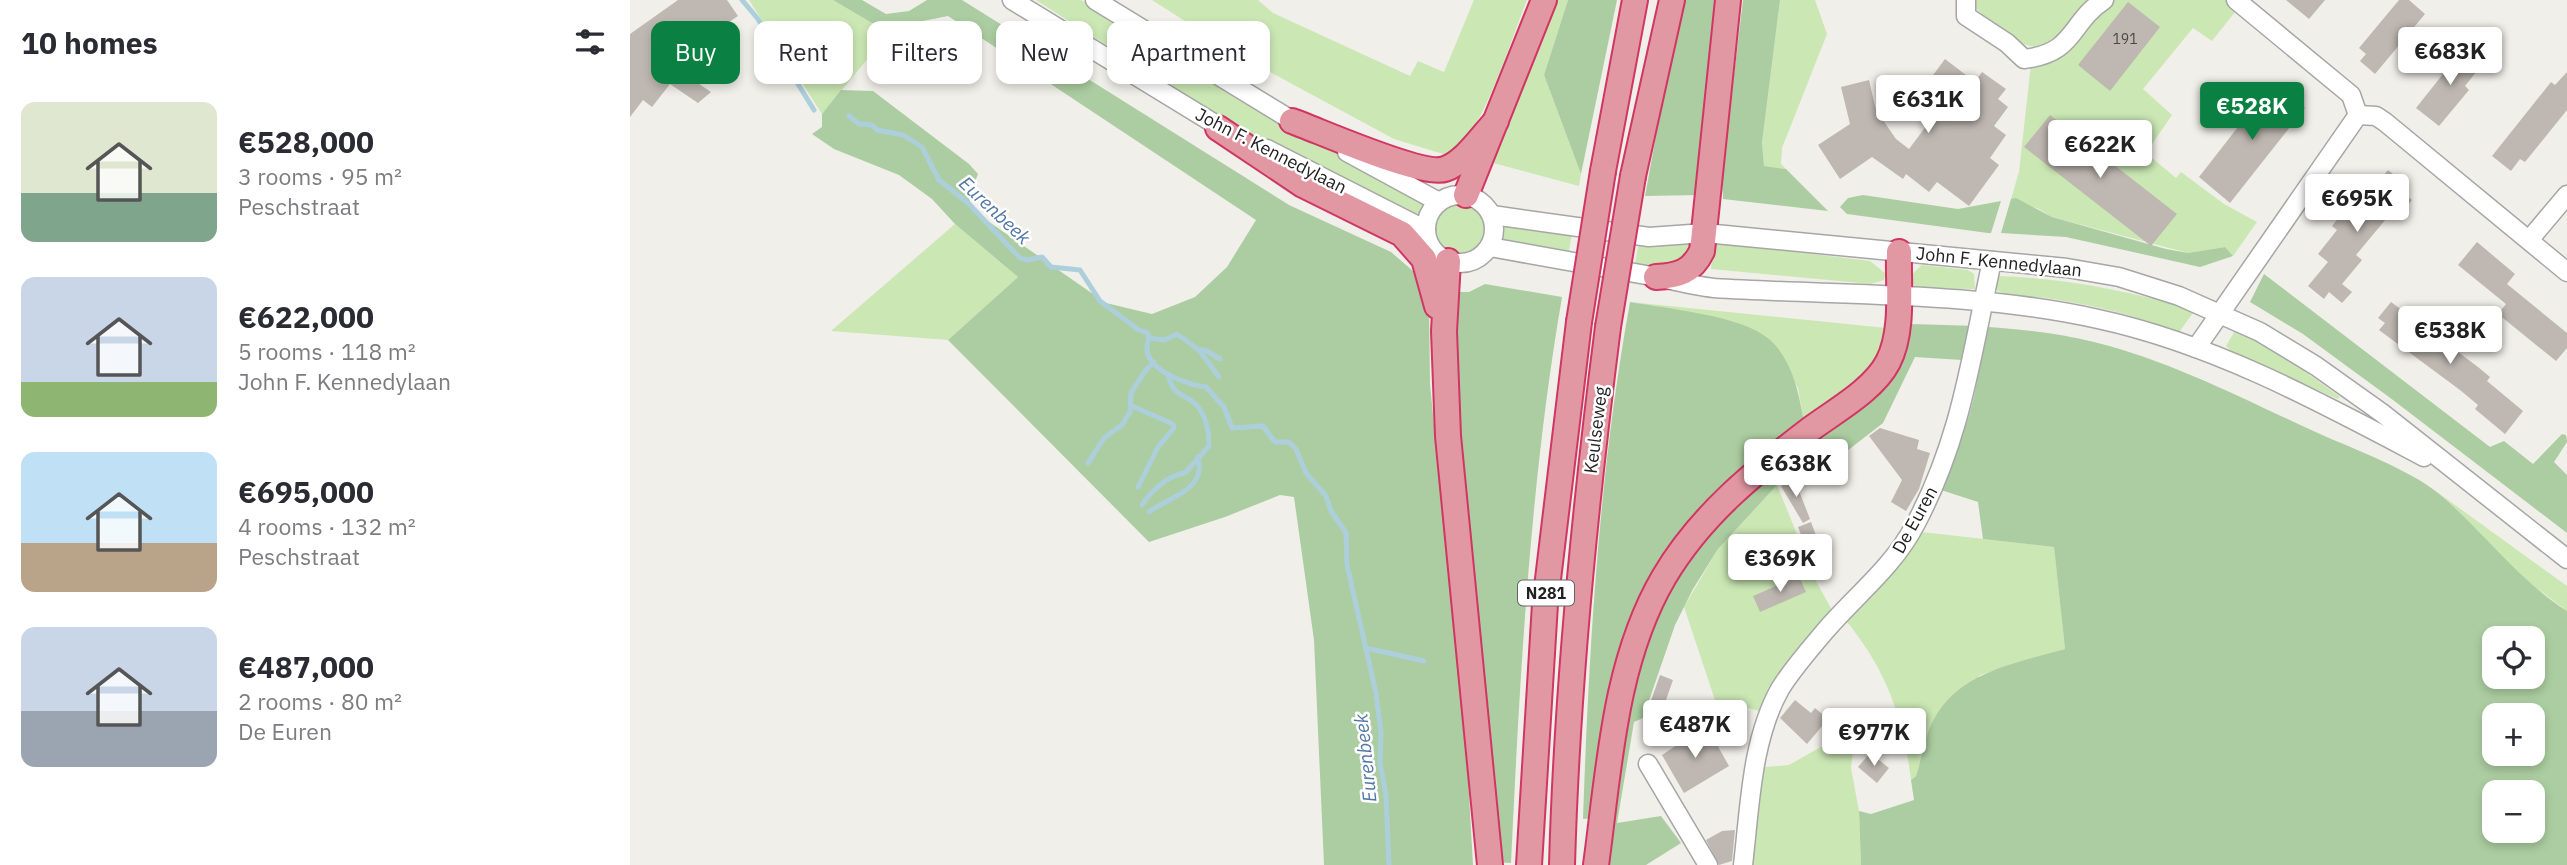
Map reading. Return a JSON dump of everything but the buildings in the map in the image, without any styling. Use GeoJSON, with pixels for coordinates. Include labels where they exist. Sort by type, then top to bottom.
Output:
{"type":"FeatureCollection","features":[{"type":"Feature","properties":{"kind":"highway"},"geometry":{"type":"LineString","coordinates":[[1466,195],[1545,0]]}},
{"type":"Feature","properties":{"kind":"highway","name":"Keulseweg"},"geometry":{"type":"LineString","coordinates":[[1529,865],[1545,604],[1579,322],[1603,171],[1635,0]]}},
{"type":"Feature","properties":{"kind":"highway","name":"Keulseweg"},"geometry":{"type":"LineString","coordinates":[[1562,865],[1565,751],[1577,608],[1608,327],[1633,176],[1672,0]]}},
{"type":"Feature","properties":{"kind":"highway"},"geometry":{"type":"LineString","coordinates":[[1656,277],[1673,276],[1688,270],[1702,251],[1728,0]]}},
{"type":"Feature","properties":{"kind":"highway"},"geometry":{"type":"LineString","coordinates":[[1292,121],[1410,167],[1437,172],[1458,161],[1496,121]]}},
{"type":"Feature","properties":{"kind":"highway"},"geometry":{"type":"LineString","coordinates":[[1218,128],[1303,186],[1402,234],[1423,259],[1444,331]]}},
{"type":"Feature","properties":{"kind":"highway"},"geometry":{"type":"LineString","coordinates":[[1596,865],[1620,704],[1641,626],[1659,586],[1701,523],[1734,489],[1883,370],[1895,339],[1899,252]]}},
{"type":"Feature","properties":{"kind":"highway"},"geometry":{"type":"LineString","coordinates":[[1448,261],[1444,331],[1448,436],[1490,865]]}},
{"type":"Feature","properties":{"kind":"street","name":"John F. Kennedylaan"},"geometry":{"type":"LineString","coordinates":[[1013,0],[1218,128],[1252,142],[1426,230]]}},
{"type":"Feature","properties":{"kind":"street","name":"John F. Kennedylaan"},"geometry":{"type":"LineString","coordinates":[[1095,0],[1292,121],[1439,202]]}},
{"type":"Feature","properties":{"kind":"street"},"geometry":{"type":"LineString","coordinates":[[1966,0],[1966,16],[1997,35],[2024,60],[2042,57],[2058,50],[2104,0]]}},
{"type":"Feature","properties":{"kind":"street"},"geometry":{"type":"LineString","coordinates":[[2236,0],[2351,95],[2358,115]]}},
{"type":"Feature","properties":{"kind":"street"},"geometry":{"type":"LineString","coordinates":[[2358,115],[2376,116],[2385,122],[2567,272]]}},
{"type":"Feature","properties":{"kind":"street"},"geometry":{"type":"LineString","coordinates":[[2196,348],[2358,115]]}},
{"type":"Feature","properties":{"kind":"street"},"geometry":{"type":"LineString","coordinates":[[1466,195],[1483,203],[1492,215],[1495,227],[1490,247],[1470,262],[1448,261],[1432,247],[1426,230],[1429,214],[1439,202],[1450,196],[1466,195]]}},
{"type":"Feature","properties":{"kind":"street"},"geometry":{"type":"LineString","coordinates":[[2529,240],[2567,195]]}},
{"type":"Feature","properties":{"kind":"street","name":"John F. Kennedylaan"},"geometry":{"type":"LineString","coordinates":[[1492,215],[1649,237],[1705,233],[2067,268],[2146,284],[2219,313],[2316,366],[2382,413],[2452,471],[2567,559]]}},
{"type":"Feature","properties":{"kind":"street","name":"John F. Kennedylaan"},"geometry":{"type":"LineString","coordinates":[[1490,247],[1711,288],[1983,302],[2099,319],[2196,348],[2313,398],[2452,471]]}},
{"type":"Feature","properties":{"kind":"street","name":"De Euren"},"geometry":{"type":"LineString","coordinates":[[1743,865],[1759,745],[1769,713],[1781,689],[1797,667],[1897,555],[1915,526],[1949,453],[1968,383],[1992,261]]}},
{"type":"Feature","properties":{"kind":"street"},"geometry":{"type":"LineString","coordinates":[[1648,764],[1708,865]]}},
{"type":"Feature","properties":{"kind":"green space"},"geometry":{"type":"Polygon","coordinates":[[[749,0],[833,0],[868,21],[867,60],[853,77],[853,21],[762,21],[749,0]]]}},
{"type":"Feature","properties":{"kind":"green space"},"geometry":{"type":"Polygon","coordinates":[[[833,0],[862,0],[886,14],[909,11],[927,0],[962,0],[996,21],[996,48],[982,39],[982,21],[956,21],[948,16],[923,21],[868,21],[833,0]]]}},
{"type":"Feature","properties":{"kind":"green space"},"geometry":{"type":"Polygon","coordinates":[[[1036,0],[1081,0],[1115,21],[1107,21],[1107,46],[1093,37],[1093,21],[1069,21],[1036,0]]]}},
{"type":"Feature","properties":{"kind":"green space"},"geometry":{"type":"Polygon","coordinates":[[[1152,0],[1258,0],[1273,13],[1410,76],[1418,61],[1444,72],[1474,0],[1527,0],[1485,107],[1462,145],[1450,156],[1394,139],[1270,72],[1270,21],[1185,21],[1152,0]]]}},
{"type":"Feature","properties":{"kind":"green space"},"geometry":{"type":"Polygon","coordinates":[[[1549,0],[1568,0],[1544,75],[1581,174],[1579,186],[1486,161],[1549,0]]]}},
{"type":"Feature","properties":{"kind":"green space"},"geometry":{"type":"Polygon","coordinates":[[[1568,0],[1617,0],[1581,174],[1544,75],[1568,0]]]}},
{"type":"Feature","properties":{"kind":"green space"},"geometry":{"type":"Polygon","coordinates":[[[1681,0],[1717,0],[1700,195],[1645,196],[1681,0]]]}},
{"type":"Feature","properties":{"kind":"green space"},"geometry":{"type":"Polygon","coordinates":[[[1743,0],[1780,0],[1762,143],[1764,166],[1786,169],[1828,211],[1723,199],[1722,175],[1743,0]]]}},
{"type":"Feature","properties":{"kind":"green space"},"geometry":{"type":"Polygon","coordinates":[[[1780,0],[1815,0],[1827,34],[1782,148],[1781,164],[1786,169],[1764,166],[1762,144],[1780,0]]]}},
{"type":"Feature","properties":{"kind":"green space"},"geometry":{"type":"Polygon","coordinates":[[[1972,0],[2092,0],[2058,36],[2046,44],[2035,46],[2023,44],[2010,36],[1972,6],[1972,0]]]}},
{"type":"Feature","properties":{"kind":"green space"},"geometry":{"type":"Polygon","coordinates":[[[2109,0],[2230,0],[2239,7],[2212,41],[2193,28],[2143,89],[2172,115],[2146,153],[2176,178],[2181,172],[2224,204],[2257,222],[2233,256],[2225,247],[2188,253],[2052,217],[2011,199],[2019,172],[2031,64],[2109,0]]]}},
{"type":"Feature","properties":{"kind":"green space"},"geometry":{"type":"Polygon","coordinates":[[[1093,82],[1289,205],[1391,252],[1421,278],[1429,305],[1430,384],[1467,759],[1473,865],[1324,865],[1314,640],[1294,497],[1280,495],[1225,517],[1149,542],[948,340],[1018,277],[955,224],[932,199],[899,175],[834,149],[812,134],[822,127],[822,114],[841,90],[873,91],[969,164],[978,174],[969,197],[972,210],[1106,303],[1152,314],[1195,297],[1227,267],[1256,220],[1051,84],[1093,82]]]}},
{"type":"Feature","properties":{"kind":"green space"},"geometry":{"type":"Polygon","coordinates":[[[803,84],[847,84],[822,114],[803,84]]]}},
{"type":"Feature","properties":{"kind":"green space"},"geometry":{"type":"Polygon","coordinates":[[[1167,84],[1217,84],[1266,114],[1428,203],[1422,219],[1275,149],[1167,84]]]}},
{"type":"Feature","properties":{"kind":"green space"},"geometry":{"type":"Polygon","coordinates":[[[1863,195],[1958,209],[2001,201],[1991,233],[1988,233],[1847,214],[1840,207],[1848,198],[1863,195]]]}},
{"type":"Feature","properties":{"kind":"green space"},"geometry":{"type":"Polygon","coordinates":[[[2016,198],[2052,217],[2166,249],[2188,253],[2225,247],[2233,256],[2200,267],[2066,237],[2001,233],[2011,199],[2016,198]]]}},
{"type":"Feature","properties":{"kind":"green space"},"geometry":{"type":"Polygon","coordinates":[[[1450,204],[1470,204],[1484,218],[1484,238],[1470,252],[1450,252],[1436,238],[1436,218],[1450,204]]]}},
{"type":"Feature","properties":{"kind":"green space"},"geometry":{"type":"Polygon","coordinates":[[[1500,222],[1572,234],[1568,255],[1498,242],[1500,222]]]}},
{"type":"Feature","properties":{"kind":"green space"},"geometry":{"type":"Polygon","coordinates":[[[955,224],[1018,277],[948,340],[831,331],[955,224]]]}},
{"type":"Feature","properties":{"kind":"green space"},"geometry":{"type":"Polygon","coordinates":[[[1695,239],[1694,252],[1662,270],[1635,264],[1639,241],[1695,239]]]}},
{"type":"Feature","properties":{"kind":"green space"},"geometry":{"type":"Polygon","coordinates":[[[1713,242],[1870,261],[1886,274],[1884,280],[1871,284],[1711,269],[1713,242]]]}},
{"type":"Feature","properties":{"kind":"green space"},"geometry":{"type":"Polygon","coordinates":[[[1922,265],[1968,270],[1974,274],[1975,289],[1917,288],[1911,282],[1911,275],[1922,265]]]}},
{"type":"Feature","properties":{"kind":"green space"},"geometry":{"type":"Polygon","coordinates":[[[2264,274],[2490,447],[2504,441],[2533,464],[2562,434],[2566,435],[2567,442],[2554,462],[2567,475],[2567,533],[2303,334],[2250,302],[2264,274]]]}},
{"type":"Feature","properties":{"kind":"green space"},"geometry":{"type":"Polygon","coordinates":[[[1996,276],[2045,279],[2117,290],[2188,308],[2193,313],[2177,335],[2147,321],[2114,311],[2047,298],[2007,294],[1995,289],[1996,276]]]}},
{"type":"Feature","properties":{"kind":"green space"},"geometry":{"type":"Polygon","coordinates":[[[1485,284],[1562,297],[1534,508],[1511,863],[1494,862],[1464,577],[1454,292],[1469,292],[1485,284]]]}},
{"type":"Feature","properties":{"kind":"green space"},"geometry":{"type":"Polygon","coordinates":[[[1630,302],[1886,328],[1882,344],[1866,371],[1843,393],[1804,422],[1798,388],[1771,341],[1720,320],[1630,302]]]}},
{"type":"Feature","properties":{"kind":"green space"},"geometry":{"type":"Polygon","coordinates":[[[1630,302],[1683,310],[1741,324],[1769,339],[1789,366],[1804,422],[1773,442],[1705,502],[1653,582],[1596,818],[1583,819],[1597,560],[1610,431],[1630,302]]]}},
{"type":"Feature","properties":{"kind":"green space"},"geometry":{"type":"Polygon","coordinates":[[[1904,324],[1976,326],[2071,337],[2123,350],[2181,371],[2381,460],[2426,484],[2516,570],[2567,611],[2567,865],[1861,865],[1859,811],[1871,814],[1914,800],[1911,780],[1916,776],[1931,725],[1945,703],[1974,679],[1991,671],[2065,649],[2054,547],[1983,539],[1978,502],[1941,490],[1971,408],[1977,361],[1915,357],[1883,423],[1816,475],[1802,469],[1777,485],[1718,549],[1693,589],[1675,625],[1643,718],[1634,722],[1617,823],[1661,816],[1681,843],[1646,865],[1603,865],[1626,718],[1651,627],[1673,582],[1708,529],[1870,391],[1904,324]]]}},
{"type":"Feature","properties":{"kind":"green space"},"geometry":{"type":"Polygon","coordinates":[[[2236,329],[2271,347],[2340,397],[2338,399],[2231,351],[2226,346],[2236,329]]]}},
{"type":"Feature","properties":{"kind":"green space"},"geometry":{"type":"Polygon","coordinates":[[[1777,485],[1816,581],[1833,612],[1780,676],[1760,711],[1715,700],[1684,607],[1718,549],[1777,485]]]}},
{"type":"Feature","properties":{"kind":"green space"},"geometry":{"type":"Polygon","coordinates":[[[2437,492],[2567,586],[2567,611],[2522,577],[2437,492]]]}},
{"type":"Feature","properties":{"kind":"green space"},"geometry":{"type":"Polygon","coordinates":[[[1917,529],[1922,532],[2054,547],[2065,649],[1980,675],[1924,751],[1916,776],[1911,780],[1903,734],[1890,693],[1870,654],[1843,617],[1917,529]]]}},
{"type":"Feature","properties":{"kind":"green space"},"geometry":{"type":"Polygon","coordinates":[[[1843,739],[1853,750],[1851,768],[1859,811],[1861,865],[1744,865],[1754,768],[1789,765],[1833,740],[1843,739]]]}},
{"type":"Feature","properties":{"kind":"waterway","name":"Eurenbeek"},"geometry":{"type":"LineString","coordinates":[[742,0],[758,19],[814,110]]}},
{"type":"Feature","properties":{"kind":"waterway","name":"Eurenbeek"},"geometry":{"type":"LineString","coordinates":[[849,116],[859,124],[872,125],[877,130],[903,135],[922,147],[939,180],[968,203],[1020,258],[1028,260],[1042,257],[1051,267],[1080,270],[1100,301],[1139,330],[1148,333],[1147,350],[1155,365],[1171,376],[1206,387],[1224,407],[1232,428],[1263,426],[1275,442],[1289,442],[1296,449],[1306,473],[1326,496],[1331,511],[1346,533],[1347,565],[1376,693],[1381,733],[1380,763],[1386,795],[1389,865]]}},
{"type":"Feature","properties":{"kind":"waterway"},"geometry":{"type":"LineString","coordinates":[[1150,338],[1165,340],[1177,334],[1199,350],[1205,350],[1220,359]]}},
{"type":"Feature","properties":{"kind":"waterway"},"geometry":{"type":"LineString","coordinates":[[1199,350],[1219,377]]}},
{"type":"Feature","properties":{"kind":"waterway"},"geometry":{"type":"LineString","coordinates":[[1088,463],[1104,438],[1122,425],[1130,412],[1131,393],[1154,362]]}},
{"type":"Feature","properties":{"kind":"waterway"},"geometry":{"type":"LineString","coordinates":[[1142,505],[1160,484],[1185,473],[1209,446],[1204,416],[1193,402],[1173,388],[1168,374]]}},
{"type":"Feature","properties":{"kind":"waterway"},"geometry":{"type":"LineString","coordinates":[[1132,406],[1173,424],[1174,428],[1158,447],[1138,487]]}},
{"type":"Feature","properties":{"kind":"waterway"},"geometry":{"type":"LineString","coordinates":[[1149,512],[1184,492],[1191,485],[1197,478],[1198,457]]}},
{"type":"Feature","properties":{"kind":"waterway","name":"Eurenbeek"},"geometry":{"type":"LineString","coordinates":[[1366,648],[1424,661]]}}]}
